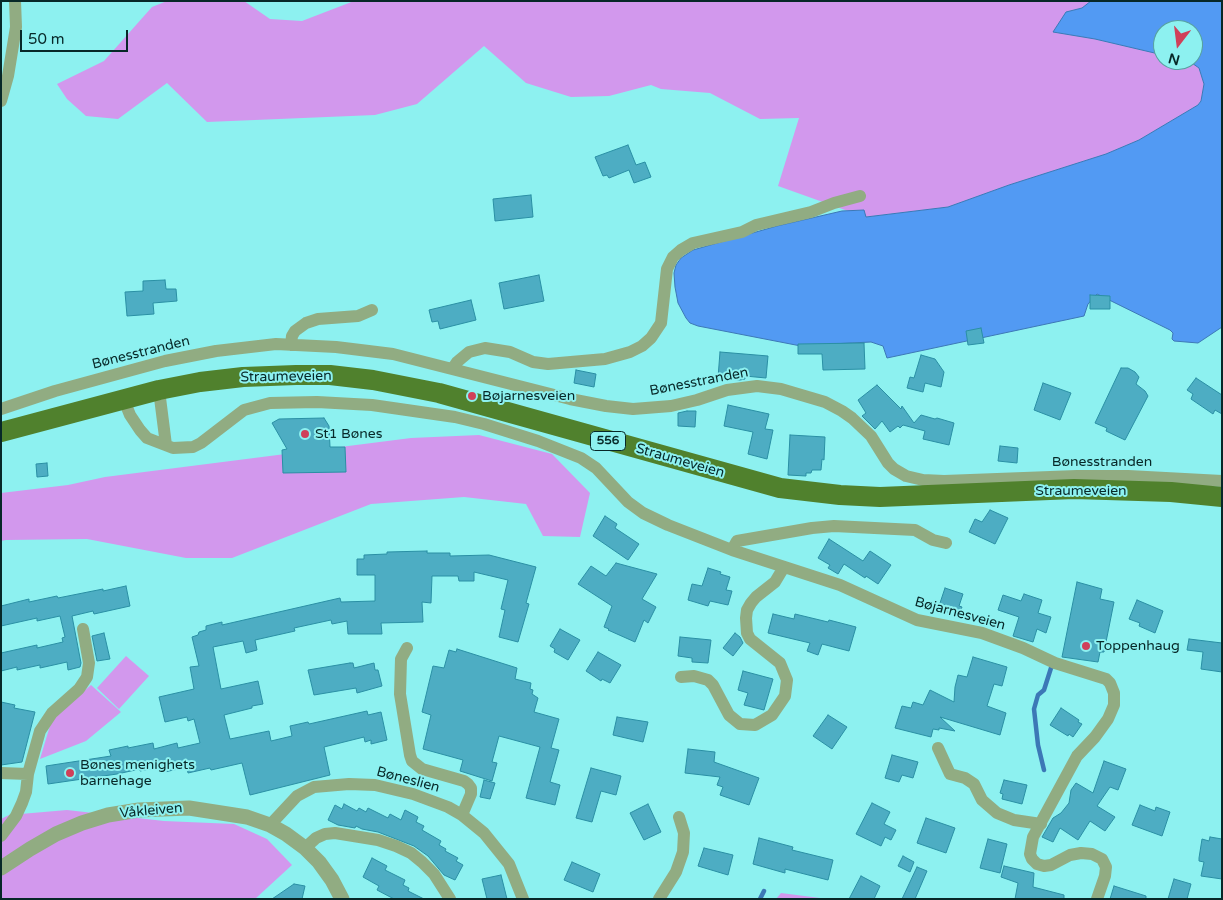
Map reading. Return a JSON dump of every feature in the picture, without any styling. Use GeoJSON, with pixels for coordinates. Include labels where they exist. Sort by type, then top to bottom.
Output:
{"type":"FeatureCollection","features":[{"type":"Feature","properties":{"kind":"main road","name":"Straumeveien"},"geometry":{"type":"LineString","coordinates":[[1,432],[158,390],[200,382],[243,377],[330,375],[373,380],[439,393],[780,488],[840,495],[909,496],[1074,489],[1171,492],[1222,497]]}},
{"type":"Feature","properties":{"kind":"street"},"geometry":{"type":"LineString","coordinates":[[1,101],[8,76],[16,27],[15,1]]}},
{"type":"Feature","properties":{"kind":"street"},"geometry":{"type":"LineString","coordinates":[[453,368],[469,352],[485,348],[510,352],[533,362],[553,364],[605,360],[630,352],[642,346],[651,338],[661,323],[667,269],[673,257],[680,250],[693,243],[742,232],[756,225],[811,212],[860,196]]}},
{"type":"Feature","properties":{"kind":"street"},"geometry":{"type":"LineString","coordinates":[[291,345],[292,336],[295,331],[306,322],[358,316],[372,310]]}},
{"type":"Feature","properties":{"kind":"street","name":"Bønesstranden"},"geometry":{"type":"LineString","coordinates":[[1,409],[56,391],[165,361],[216,351],[276,344],[336,347],[393,354],[570,399],[634,409],[671,406],[727,390],[757,386],[796,392],[825,402],[852,418],[871,436],[894,470],[906,476],[923,480],[1128,476],[1222,481]]}},
{"type":"Feature","properties":{"kind":"street"},"geometry":{"type":"LineString","coordinates":[[158,390],[166,445]]}},
{"type":"Feature","properties":{"kind":"street","name":"Bøjarnesveien"},"geometry":{"type":"LineString","coordinates":[[124,400],[135,423],[147,438],[173,448],[193,447],[201,443],[244,410],[270,403],[317,402],[372,405],[455,418],[538,441],[572,454],[596,468],[628,502],[643,513],[668,525],[732,550],[840,586],[917,620],[982,633],[1023,648],[1055,663],[1106,679],[1114,693],[1114,705],[1108,719],[1095,737],[1077,756],[1033,836],[1030,854],[1036,864],[1044,866],[1070,855],[1081,853],[1092,854],[1102,859],[1106,867],[1105,876],[1097,899]]}},
{"type":"Feature","properties":{"kind":"street"},"geometry":{"type":"LineString","coordinates":[[732,550],[737,541],[834,526],[916,530],[933,540],[946,543]]}},
{"type":"Feature","properties":{"kind":"street"},"geometry":{"type":"LineString","coordinates":[[681,678],[694,676],[708,680],[713,685],[729,715],[740,724],[755,725],[772,715],[785,696],[787,680],[780,664],[750,639],[747,632],[746,618],[747,610],[756,596],[775,582],[784,568]]}},
{"type":"Feature","properties":{"kind":"street"},"geometry":{"type":"LineString","coordinates":[[1,836],[16,816],[26,792],[28,774],[40,731],[47,719],[79,689],[87,677],[89,663],[83,629]]}},
{"type":"Feature","properties":{"kind":"street","name":"Bøneslien"},"geometry":{"type":"LineString","coordinates":[[407,648],[401,659],[400,694],[410,755],[412,761],[422,769],[464,781],[468,784],[471,788],[471,794],[462,815]]}},
{"type":"Feature","properties":{"kind":"street"},"geometry":{"type":"LineString","coordinates":[[938,748],[950,774],[965,778],[974,784],[982,800],[996,813],[1014,820],[1041,824]]}},
{"type":"Feature","properties":{"kind":"street"},"geometry":{"type":"LineString","coordinates":[[1,773],[28,774]]}},
{"type":"Feature","properties":{"kind":"street","name":"Bøneslien"},"geometry":{"type":"LineString","coordinates":[[270,825],[297,796],[314,787],[324,785],[375,785],[431,800],[462,815],[484,833],[502,854],[516,878],[523,899]]}},
{"type":"Feature","properties":{"kind":"street","name":"Våkleiven"},"geometry":{"type":"LineString","coordinates":[[1,868],[56,834],[82,823],[139,810],[189,808],[247,817],[270,825],[286,834],[305,848],[319,862],[332,880],[342,899]]}},
{"type":"Feature","properties":{"kind":"street"},"geometry":{"type":"LineString","coordinates":[[659,899],[676,872],[683,852],[684,833],[679,817]]}},
{"type":"Feature","properties":{"kind":"street"},"geometry":{"type":"LineString","coordinates":[[305,848],[316,838],[325,834],[335,833],[378,840],[396,846],[411,853],[422,862],[434,874],[450,899]]}},
{"type":"Feature","properties":{"kind":"shaded area"},"geometry":{"type":"Polygon","coordinates":[[[167,1],[244,1],[270,19],[302,21],[354,1],[1091,1],[1082,8],[1066,12],[1054,32],[1095,39],[1153,53],[1153,70],[1200,70],[1204,84],[1201,101],[1198,105],[1139,140],[1106,154],[948,207],[865,217],[864,210],[848,211],[778,186],[799,118],[760,119],[710,93],[661,89],[651,85],[609,96],[571,97],[526,83],[484,46],[417,104],[375,115],[207,122],[167,83],[118,119],[86,116],[67,99],[57,84],[104,61],[152,7],[167,1]]]}},
{"type":"Feature","properties":{"kind":"shaded area"},"geometry":{"type":"Polygon","coordinates":[[[479,435],[552,454],[590,493],[580,537],[543,536],[526,504],[464,497],[371,504],[232,558],[186,558],[87,539],[1,541],[1,493],[68,485],[105,477],[411,438],[479,435]]]}},
{"type":"Feature","properties":{"kind":"shaded area"},"geometry":{"type":"Polygon","coordinates":[[[126,656],[149,676],[119,709],[97,688],[126,656]]]}},
{"type":"Feature","properties":{"kind":"shaded area"},"geometry":{"type":"Polygon","coordinates":[[[91,685],[121,712],[86,741],[40,759],[52,719],[91,685]]]}},
{"type":"Feature","properties":{"kind":"shaded area"},"geometry":{"type":"Polygon","coordinates":[[[67,810],[164,821],[234,824],[267,839],[292,865],[255,899],[1,899],[1,819],[9,815],[67,810]]]}},
{"type":"Feature","properties":{"kind":"shaded area"},"geometry":{"type":"Polygon","coordinates":[[[781,893],[820,898],[820,899],[776,899],[781,893]]]}},
{"type":"Feature","properties":{"kind":"water"},"geometry":{"type":"Polygon","coordinates":[[[1091,1],[1222,1],[1222,327],[1198,343],[1174,341],[1172,339],[1173,333],[1170,330],[1097,294],[1088,304],[1084,316],[887,358],[883,346],[871,342],[806,347],[698,326],[690,323],[686,318],[678,303],[674,273],[676,265],[681,258],[693,250],[777,226],[842,211],[864,210],[866,217],[948,207],[1106,154],[1139,140],[1198,105],[1201,101],[1204,84],[1200,70],[1203,70],[1203,20],[1153,20],[1153,53],[1095,39],[1053,32],[1066,12],[1082,8],[1091,1]]]}},
{"type":"Feature","properties":{"kind":"building"},"geometry":{"type":"Polygon","coordinates":[[[628,145],[636,165],[645,162],[651,177],[634,183],[629,170],[609,178],[607,175],[603,176],[595,157],[628,145]]]}},
{"type":"Feature","properties":{"kind":"building"},"geometry":{"type":"Polygon","coordinates":[[[531,195],[533,217],[495,221],[493,199],[531,195]]]}},
{"type":"Feature","properties":{"kind":"building"},"geometry":{"type":"Polygon","coordinates":[[[539,275],[544,301],[504,309],[499,283],[539,275]]]}},
{"type":"Feature","properties":{"kind":"building"},"geometry":{"type":"Polygon","coordinates":[[[165,280],[166,289],[176,289],[177,301],[153,303],[154,314],[127,316],[125,292],[143,291],[143,281],[165,280]]]}},
{"type":"Feature","properties":{"kind":"building"},"geometry":{"type":"Polygon","coordinates":[[[1090,295],[1110,296],[1110,309],[1090,309],[1090,295]]]}},
{"type":"Feature","properties":{"kind":"building"},"geometry":{"type":"Polygon","coordinates":[[[471,300],[476,320],[440,329],[438,321],[432,322],[429,310],[471,300]]]}},
{"type":"Feature","properties":{"kind":"building"},"geometry":{"type":"Polygon","coordinates":[[[981,328],[984,343],[968,345],[966,331],[981,328]]]}},
{"type":"Feature","properties":{"kind":"building"},"geometry":{"type":"Polygon","coordinates":[[[864,343],[865,369],[823,370],[822,354],[798,354],[798,344],[864,343]]]}},
{"type":"Feature","properties":{"kind":"building"},"geometry":{"type":"Polygon","coordinates":[[[720,352],[768,356],[766,378],[745,376],[745,379],[740,380],[718,378],[720,352]]]}},
{"type":"Feature","properties":{"kind":"building"},"geometry":{"type":"Polygon","coordinates":[[[921,355],[935,359],[944,372],[941,387],[925,383],[923,392],[907,388],[910,377],[914,378],[921,355]]]}},
{"type":"Feature","properties":{"kind":"building"},"geometry":{"type":"Polygon","coordinates":[[[1121,368],[1128,368],[1135,372],[1139,377],[1136,384],[1148,396],[1125,440],[1106,431],[1107,428],[1095,423],[1121,368]]]}},
{"type":"Feature","properties":{"kind":"building"},"geometry":{"type":"Polygon","coordinates":[[[576,370],[596,374],[594,387],[574,383],[576,370]]]}},
{"type":"Feature","properties":{"kind":"building"},"geometry":{"type":"Polygon","coordinates":[[[1196,378],[1222,395],[1222,414],[1215,410],[1213,414],[1191,399],[1193,394],[1187,390],[1196,378]]]}},
{"type":"Feature","properties":{"kind":"building"},"geometry":{"type":"Polygon","coordinates":[[[1043,383],[1071,393],[1060,420],[1034,410],[1043,383]]]}},
{"type":"Feature","properties":{"kind":"building"},"geometry":{"type":"Polygon","coordinates":[[[877,385],[901,409],[902,406],[914,423],[921,415],[954,423],[949,445],[923,439],[925,431],[903,425],[890,432],[882,421],[875,429],[862,416],[866,413],[858,400],[877,385]]]}},
{"type":"Feature","properties":{"kind":"building"},"geometry":{"type":"Polygon","coordinates":[[[728,405],[769,414],[765,429],[773,430],[767,459],[748,454],[753,432],[724,426],[728,405]]]}},
{"type":"Feature","properties":{"kind":"building"},"geometry":{"type":"Polygon","coordinates":[[[696,411],[695,427],[678,426],[678,413],[696,411]]]}},
{"type":"Feature","properties":{"kind":"building"},"geometry":{"type":"Polygon","coordinates":[[[324,418],[329,426],[330,447],[345,447],[346,472],[283,473],[282,450],[287,449],[272,423],[279,419],[324,418]]]}},
{"type":"Feature","properties":{"kind":"building"},"geometry":{"type":"Polygon","coordinates":[[[790,435],[825,437],[824,460],[822,459],[821,470],[812,470],[811,473],[806,473],[806,476],[788,475],[790,435]]]}},
{"type":"Feature","properties":{"kind":"building"},"geometry":{"type":"Polygon","coordinates":[[[1000,446],[1018,448],[1017,463],[998,461],[1000,446]]]}},
{"type":"Feature","properties":{"kind":"building"},"geometry":{"type":"Polygon","coordinates":[[[47,463],[48,476],[37,477],[36,464],[47,463]]]}},
{"type":"Feature","properties":{"kind":"building"},"geometry":{"type":"Polygon","coordinates":[[[990,510],[1008,518],[995,544],[969,532],[975,519],[982,522],[990,510]]]}},
{"type":"Feature","properties":{"kind":"building"},"geometry":{"type":"Polygon","coordinates":[[[605,516],[617,524],[615,528],[639,544],[628,560],[593,536],[605,516]]]}},
{"type":"Feature","properties":{"kind":"building"},"geometry":{"type":"Polygon","coordinates":[[[829,539],[863,561],[870,551],[891,565],[878,584],[844,564],[838,574],[828,568],[830,565],[818,558],[829,539]]]}},
{"type":"Feature","properties":{"kind":"building"},"geometry":{"type":"Polygon","coordinates":[[[427,551],[427,553],[450,553],[450,556],[489,555],[536,567],[526,603],[529,604],[518,642],[499,637],[505,610],[501,609],[508,580],[474,572],[474,581],[459,581],[458,576],[432,576],[431,603],[422,602],[423,622],[381,623],[382,634],[348,634],[347,621],[332,624],[331,620],[294,628],[295,631],[255,640],[257,650],[246,653],[243,641],[213,647],[221,689],[258,681],[263,704],[224,715],[230,739],[269,731],[271,741],[292,736],[290,726],[308,722],[309,724],[367,711],[368,715],[381,712],[387,740],[371,744],[371,740],[365,742],[364,737],[324,747],[330,775],[250,795],[242,763],[188,773],[187,767],[160,773],[159,767],[140,771],[140,769],[48,784],[46,766],[111,756],[109,750],[128,746],[128,748],[153,743],[154,749],[177,743],[178,748],[200,743],[194,719],[188,721],[187,717],[165,722],[159,697],[194,689],[190,667],[199,666],[192,637],[206,630],[206,626],[222,622],[222,625],[340,598],[341,602],[375,601],[375,575],[357,575],[357,559],[364,559],[364,555],[387,554],[387,552],[427,551]]]}},
{"type":"Feature","properties":{"kind":"building"},"geometry":{"type":"Polygon","coordinates":[[[616,563],[657,574],[642,599],[656,607],[648,623],[644,620],[635,642],[604,627],[612,606],[578,584],[591,566],[606,576],[616,563]]]}},
{"type":"Feature","properties":{"kind":"building"},"geometry":{"type":"Polygon","coordinates":[[[708,568],[730,577],[726,590],[732,591],[728,605],[710,601],[708,606],[688,600],[692,584],[702,586],[708,568]]]}},
{"type":"Feature","properties":{"kind":"building"},"geometry":{"type":"Polygon","coordinates":[[[1077,582],[1102,589],[1100,599],[1114,602],[1104,652],[1100,652],[1098,662],[1062,657],[1077,582]]]}},
{"type":"Feature","properties":{"kind":"building"},"geometry":{"type":"Polygon","coordinates":[[[126,586],[130,606],[94,614],[93,611],[72,616],[81,663],[80,667],[68,670],[67,662],[40,668],[40,665],[17,670],[17,667],[1,671],[1,653],[37,645],[37,648],[63,642],[62,638],[65,637],[60,616],[37,621],[37,618],[1,626],[1,606],[29,599],[29,602],[126,586]]]}},
{"type":"Feature","properties":{"kind":"building"},"geometry":{"type":"Polygon","coordinates":[[[945,588],[963,594],[959,606],[962,607],[958,617],[947,613],[949,607],[940,603],[945,588]]]}},
{"type":"Feature","properties":{"kind":"building"},"geometry":{"type":"Polygon","coordinates":[[[1024,594],[1042,600],[1038,613],[1051,617],[1046,633],[1037,629],[1033,642],[1013,636],[1019,617],[998,610],[1003,595],[1021,601],[1024,594]]]}},
{"type":"Feature","properties":{"kind":"building"},"geometry":{"type":"Polygon","coordinates":[[[1137,600],[1163,611],[1155,633],[1139,626],[1140,623],[1129,619],[1137,600]]]}},
{"type":"Feature","properties":{"kind":"building"},"geometry":{"type":"Polygon","coordinates":[[[773,614],[794,619],[795,614],[856,627],[849,651],[822,644],[818,655],[807,651],[810,643],[768,633],[773,614]]]}},
{"type":"Feature","properties":{"kind":"building"},"geometry":{"type":"Polygon","coordinates":[[[560,629],[580,640],[568,660],[554,652],[555,649],[550,646],[560,629]]]}},
{"type":"Feature","properties":{"kind":"building"},"geometry":{"type":"Polygon","coordinates":[[[104,633],[110,659],[97,661],[92,636],[104,633]]]}},
{"type":"Feature","properties":{"kind":"building"},"geometry":{"type":"Polygon","coordinates":[[[735,633],[743,643],[733,656],[723,648],[735,633]]]}},
{"type":"Feature","properties":{"kind":"building"},"geometry":{"type":"Polygon","coordinates":[[[680,637],[711,640],[708,663],[692,662],[692,658],[678,656],[680,637]]]}},
{"type":"Feature","properties":{"kind":"building"},"geometry":{"type":"Polygon","coordinates":[[[1189,639],[1222,643],[1222,672],[1201,669],[1203,652],[1187,650],[1189,639]]]}},
{"type":"Feature","properties":{"kind":"building"},"geometry":{"type":"Polygon","coordinates":[[[457,649],[517,668],[515,679],[531,683],[530,689],[533,690],[532,694],[538,698],[534,712],[559,719],[551,748],[559,750],[550,782],[560,785],[555,805],[526,798],[540,747],[499,736],[492,762],[497,763],[492,781],[460,771],[463,760],[423,749],[431,715],[422,712],[433,666],[444,668],[449,650],[456,652],[457,649]]]}},
{"type":"Feature","properties":{"kind":"building"},"geometry":{"type":"Polygon","coordinates":[[[598,652],[621,665],[610,683],[602,679],[601,681],[586,671],[598,652]]]}},
{"type":"Feature","properties":{"kind":"building"},"geometry":{"type":"Polygon","coordinates":[[[973,657],[1007,667],[1002,686],[994,684],[987,706],[1006,713],[1000,735],[940,717],[955,731],[939,728],[939,730],[933,729],[931,737],[895,728],[902,706],[911,708],[913,702],[923,705],[930,690],[954,702],[958,675],[967,677],[973,657]]]}},
{"type":"Feature","properties":{"kind":"building"},"geometry":{"type":"Polygon","coordinates":[[[353,663],[354,668],[374,663],[382,686],[357,693],[356,688],[314,695],[308,670],[353,663]]]}},
{"type":"Feature","properties":{"kind":"building"},"geometry":{"type":"Polygon","coordinates":[[[743,671],[773,679],[764,710],[744,705],[748,693],[738,690],[743,671]]]}},
{"type":"Feature","properties":{"kind":"building"},"geometry":{"type":"Polygon","coordinates":[[[1,702],[15,705],[14,708],[35,712],[22,762],[1,765],[1,702]]]}},
{"type":"Feature","properties":{"kind":"building"},"geometry":{"type":"Polygon","coordinates":[[[1061,708],[1082,724],[1073,737],[1050,725],[1061,708]]]}},
{"type":"Feature","properties":{"kind":"building"},"geometry":{"type":"Polygon","coordinates":[[[828,715],[847,727],[832,749],[813,736],[828,715]]]}},
{"type":"Feature","properties":{"kind":"building"},"geometry":{"type":"Polygon","coordinates":[[[617,717],[648,722],[643,742],[613,735],[617,717]]]}},
{"type":"Feature","properties":{"kind":"building"},"geometry":{"type":"Polygon","coordinates":[[[688,749],[715,752],[714,762],[759,778],[749,805],[720,795],[723,787],[717,785],[720,777],[685,773],[688,749]]]}},
{"type":"Feature","properties":{"kind":"building"},"geometry":{"type":"Polygon","coordinates":[[[892,755],[918,762],[913,778],[902,775],[899,782],[885,778],[892,755]]]}},
{"type":"Feature","properties":{"kind":"building"},"geometry":{"type":"Polygon","coordinates":[[[1104,761],[1126,769],[1118,790],[1110,787],[1097,806],[1115,817],[1105,831],[1090,821],[1078,840],[1060,828],[1053,842],[1042,837],[1053,818],[1061,813],[1069,803],[1071,790],[1076,783],[1093,793],[1104,761]]]}},
{"type":"Feature","properties":{"kind":"building"},"geometry":{"type":"Polygon","coordinates":[[[591,768],[621,776],[616,795],[601,791],[592,822],[576,818],[591,768]]]}},
{"type":"Feature","properties":{"kind":"building"},"geometry":{"type":"Polygon","coordinates":[[[484,780],[495,783],[490,799],[480,797],[484,780]]]}},
{"type":"Feature","properties":{"kind":"building"},"geometry":{"type":"Polygon","coordinates":[[[1004,780],[1027,785],[1022,804],[1002,799],[1003,794],[1000,793],[1004,780]]]}},
{"type":"Feature","properties":{"kind":"building"},"geometry":{"type":"Polygon","coordinates":[[[872,803],[890,812],[884,824],[896,830],[891,840],[885,837],[881,846],[856,834],[872,803]]]}},
{"type":"Feature","properties":{"kind":"building"},"geometry":{"type":"Polygon","coordinates":[[[344,804],[357,811],[359,808],[366,812],[368,808],[388,818],[390,814],[401,820],[405,810],[418,817],[416,822],[424,826],[422,830],[441,841],[439,845],[446,849],[445,851],[458,858],[456,861],[463,865],[455,880],[444,875],[428,856],[414,846],[378,832],[356,826],[355,828],[338,825],[328,820],[335,805],[342,809],[344,804]]]}},
{"type":"Feature","properties":{"kind":"building"},"geometry":{"type":"Polygon","coordinates":[[[648,804],[661,832],[644,840],[630,813],[648,804]]]}},
{"type":"Feature","properties":{"kind":"building"},"geometry":{"type":"Polygon","coordinates":[[[1140,805],[1155,811],[1156,807],[1170,812],[1162,836],[1132,825],[1140,805]]]}},
{"type":"Feature","properties":{"kind":"building"},"geometry":{"type":"Polygon","coordinates":[[[926,818],[955,828],[946,853],[917,843],[926,818]]]}},
{"type":"Feature","properties":{"kind":"building"},"geometry":{"type":"Polygon","coordinates":[[[1210,837],[1222,839],[1222,879],[1201,876],[1204,862],[1199,861],[1202,839],[1209,841],[1210,837]]]}},
{"type":"Feature","properties":{"kind":"building"},"geometry":{"type":"Polygon","coordinates":[[[759,838],[793,847],[792,850],[833,860],[828,880],[785,869],[785,873],[753,864],[759,838]]]}},
{"type":"Feature","properties":{"kind":"building"},"geometry":{"type":"Polygon","coordinates":[[[988,839],[1007,844],[1000,873],[980,868],[988,839]]]}},
{"type":"Feature","properties":{"kind":"building"},"geometry":{"type":"Polygon","coordinates":[[[704,848],[733,855],[728,875],[698,866],[704,848]]]}},
{"type":"Feature","properties":{"kind":"building"},"geometry":{"type":"Polygon","coordinates":[[[903,856],[914,862],[910,872],[898,866],[903,856]]]}},
{"type":"Feature","properties":{"kind":"building"},"geometry":{"type":"Polygon","coordinates":[[[372,858],[387,866],[385,870],[405,880],[403,885],[409,888],[408,891],[424,899],[394,899],[377,890],[379,886],[363,877],[372,858]]]}},
{"type":"Feature","properties":{"kind":"building"},"geometry":{"type":"Polygon","coordinates":[[[572,862],[600,874],[593,892],[564,880],[572,862]]]}},
{"type":"Feature","properties":{"kind":"building"},"geometry":{"type":"Polygon","coordinates":[[[1004,866],[1034,873],[1033,887],[1064,895],[1064,899],[1015,899],[1018,883],[1001,877],[1004,866]]]}},
{"type":"Feature","properties":{"kind":"building"},"geometry":{"type":"Polygon","coordinates":[[[917,867],[927,871],[915,899],[902,899],[917,867]]]}},
{"type":"Feature","properties":{"kind":"building"},"geometry":{"type":"Polygon","coordinates":[[[501,875],[507,899],[487,899],[482,879],[501,875]]]}},
{"type":"Feature","properties":{"kind":"building"},"geometry":{"type":"Polygon","coordinates":[[[861,876],[880,886],[874,899],[849,899],[861,876]]]}},
{"type":"Feature","properties":{"kind":"building"},"geometry":{"type":"Polygon","coordinates":[[[1174,879],[1191,884],[1187,899],[1168,899],[1174,879]]]}},
{"type":"Feature","properties":{"kind":"building"},"geometry":{"type":"Polygon","coordinates":[[[294,884],[305,886],[302,899],[272,899],[294,884]]]}},
{"type":"Feature","properties":{"kind":"building"},"geometry":{"type":"Polygon","coordinates":[[[1114,886],[1146,896],[1146,899],[1110,899],[1114,886]]]}},
{"type":"Feature","properties":{"kind":"waterway"},"geometry":{"type":"LineString","coordinates":[[1044,770],[1038,745],[1034,709],[1038,695],[1044,690],[1051,668],[1055,663]]}},
{"type":"Feature","properties":{"kind":"waterway"},"geometry":{"type":"LineString","coordinates":[[760,899],[764,891]]}},
{"type":"Feature","properties":{"kind":"place","name":"Bøjarnesveien"},"geometry":{"type":"Point","coordinates":[472,396]}},
{"type":"Feature","properties":{"kind":"place","name":"St1 Bønes"},"geometry":{"type":"Point","coordinates":[305,434]}},
{"type":"Feature","properties":{"kind":"place","name":"Toppenhaug"},"geometry":{"type":"Point","coordinates":[1086,646]}},
{"type":"Feature","properties":{"kind":"place","name":"Bønes menighets barnehage"},"geometry":{"type":"Point","coordinates":[70,773]}}]}
